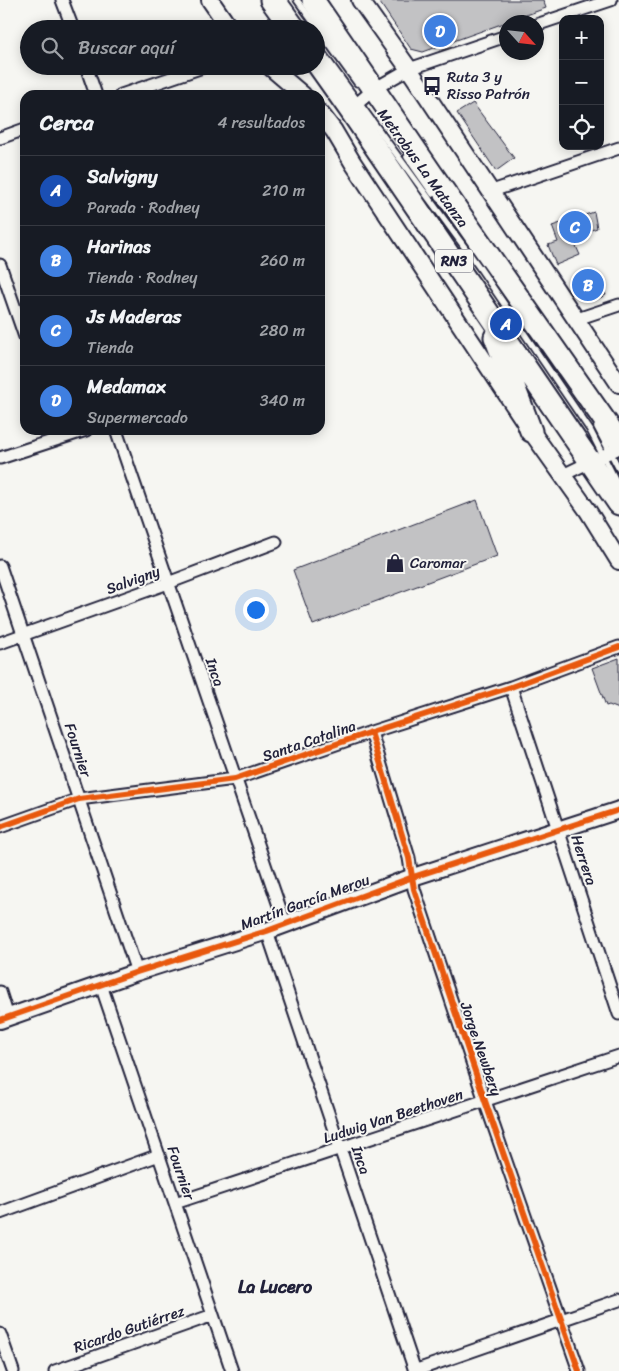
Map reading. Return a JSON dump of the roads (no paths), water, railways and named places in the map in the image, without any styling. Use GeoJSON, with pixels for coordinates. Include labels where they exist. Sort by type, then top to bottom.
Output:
{"type":"FeatureCollection","features":[{"type":"Feature","properties":{"kind":"highway"},"geometry":{"type":"LineString","coordinates":[[271,0],[285,20]]}},
{"type":"Feature","properties":{"kind":"highway","name":"RN3"},"geometry":{"type":"LineString","coordinates":[[313,0],[323,20]]}},
{"type":"Feature","properties":{"kind":"highway","name":"RN3"},"geometry":{"type":"LineString","coordinates":[[325,24],[364,100],[481,302],[608,452]]}},
{"type":"Feature","properties":{"kind":"highway","name":"RN3"},"geometry":{"type":"LineString","coordinates":[[325,69],[364,100],[432,174],[608,452],[619,504]]}},
{"type":"Feature","properties":{"kind":"highway"},"geometry":{"type":"LineString","coordinates":[[481,302],[531,431]]}},
{"type":"Feature","properties":{"kind":"street"},"geometry":{"type":"LineString","coordinates":[[62,0],[70,20]]}},
{"type":"Feature","properties":{"kind":"street"},"geometry":{"type":"LineString","coordinates":[[210,0],[224,20]]}},
{"type":"Feature","properties":{"kind":"street"},"geometry":{"type":"LineString","coordinates":[[360,0],[492,191],[619,384]]}},
{"type":"Feature","properties":{"kind":"street"},"geometry":{"type":"LineString","coordinates":[[544,22],[611,0]]}},
{"type":"Feature","properties":{"kind":"street"},"geometry":{"type":"LineString","coordinates":[[364,100],[409,69],[499,38]]}},
{"type":"Feature","properties":{"kind":"street"},"geometry":{"type":"LineString","coordinates":[[89,75],[94,90]]}},
{"type":"Feature","properties":{"kind":"street"},"geometry":{"type":"LineString","coordinates":[[136,90],[180,75]]}},
{"type":"Feature","properties":{"kind":"street"},"geometry":{"type":"LineString","coordinates":[[280,75],[297,90]]}},
{"type":"Feature","properties":{"kind":"street"},"geometry":{"type":"LineString","coordinates":[[325,119],[531,431],[563,474],[619,561]]}},
{"type":"Feature","properties":{"kind":"street"},"geometry":{"type":"LineString","coordinates":[[0,138],[20,131]]}},
{"type":"Feature","properties":{"kind":"street"},"geometry":{"type":"LineString","coordinates":[[492,191],[619,148]]}},
{"type":"Feature","properties":{"kind":"street"},"geometry":{"type":"LineString","coordinates":[[0,265],[20,323]]}},
{"type":"Feature","properties":{"kind":"street"},"geometry":{"type":"LineString","coordinates":[[577,319],[619,305]]}},
{"type":"Feature","properties":{"kind":"street"},"geometry":{"type":"LineString","coordinates":[[0,458],[57,435]]}},
{"type":"Feature","properties":{"kind":"street","name":"Inca"},"geometry":{"type":"LineString","coordinates":[[118,435],[285,924]]}},
{"type":"Feature","properties":{"kind":"street"},"geometry":{"type":"LineString","coordinates":[[563,474],[608,452]]}},
{"type":"Feature","properties":{"kind":"street","name":"Salvigny"},"geometry":{"type":"LineString","coordinates":[[0,643],[276,542]]}},
{"type":"Feature","properties":{"kind":"street","name":"Fournier"},"geometry":{"type":"LineString","coordinates":[[0,566],[137,972]]}},
{"type":"Feature","properties":{"kind":"street","name":"Santa Catalina"},"geometry":{"type":"LineString","coordinates":[[0,827],[79,799],[235,779],[619,648]]}},
{"type":"Feature","properties":{"kind":"street","name":"Herrera"},"geometry":{"type":"LineString","coordinates":[[511,686],[619,1014]]}},
{"type":"Feature","properties":{"kind":"street","name":"Jorge Newbery"},"geometry":{"type":"LineString","coordinates":[[371,732],[409,858],[414,889],[579,1371]]}},
{"type":"Feature","properties":{"kind":"street","name":"Martín García Merou"},"geometry":{"type":"LineString","coordinates":[[4,1019],[137,972],[267,931],[412,877],[619,810]]}},
{"type":"Feature","properties":{"kind":"street","name":"Inca"},"geometry":{"type":"LineString","coordinates":[[267,931],[415,1371]]}},
{"type":"Feature","properties":{"kind":"street","name":"Fournier"},"geometry":{"type":"LineString","coordinates":[[101,985],[232,1371]]}},
{"type":"Feature","properties":{"kind":"street"},"geometry":{"type":"LineString","coordinates":[[0,992],[4,1019]]}},
{"type":"Feature","properties":{"kind":"street","name":"Ludwig Van Beethoven"},"geometry":{"type":"LineString","coordinates":[[175,1203],[619,1056]]}},
{"type":"Feature","properties":{"kind":"street"},"geometry":{"type":"LineString","coordinates":[[0,1214],[159,1155]]}},
{"type":"Feature","properties":{"kind":"street"},"geometry":{"type":"LineString","coordinates":[[415,1371],[619,1300]]}},
{"type":"Feature","properties":{"kind":"street","name":"Ricardo Gutiérrez"},"geometry":{"type":"LineString","coordinates":[[55,1371],[213,1315]]}},
{"type":"Feature","properties":{"kind":"street"},"geometry":{"type":"LineString","coordinates":[[0,1334],[13,1371]]}},
{"type":"Feature","properties":{"kind":"lane"},"geometry":{"type":"LineString","coordinates":[[284,0],[298,20]]}},
{"type":"Feature","properties":{"kind":"lane","name":"Metrobus La Matanza"},"geometry":{"type":"LineString","coordinates":[[297,0],[310,20]]}},
{"type":"Feature","properties":{"kind":"lane","name":"Metrobus La Matanza"},"geometry":{"type":"LineString","coordinates":[[325,42],[364,100]]}},
{"type":"Feature","properties":{"kind":"lane","name":"Metrobus La Matanza"},"geometry":{"type":"LineString","coordinates":[[325,54],[364,100],[441,200]]}},
{"type":"Feature","properties":{"kind":"lane","name":"Metrobus La Matanza"},"geometry":{"type":"LineString","coordinates":[[404,151],[492,274],[600,433],[619,486]]}},
{"type":"Feature","properties":{"kind":"lane","name":"Metrobus La Matanza"},"geometry":{"type":"LineString","coordinates":[[452,217],[457,226]]}},
{"type":"Feature","properties":{"kind":"lane","name":"Metrobus La Matanza"},"geometry":{"type":"LineString","coordinates":[[608,452],[619,469]]}},
{"type":"Feature","properties":{"kind":"place","name":"Medamax"},"geometry":{"type":"Point","coordinates":[440,31]}},
{"type":"Feature","properties":{"kind":"place","name":"Ruta 3 y Risso Patrón"},"geometry":{"type":"Point","coordinates":[432,86]}},
{"type":"Feature","properties":{"kind":"place","name":"Js Maderas"},"geometry":{"type":"Point","coordinates":[575,227]}},
{"type":"Feature","properties":{"kind":"place","name":"Harinas"},"geometry":{"type":"Point","coordinates":[588,285]}},
{"type":"Feature","properties":{"kind":"place","name":"Salvigny"},"geometry":{"type":"Point","coordinates":[506,324]}},
{"type":"Feature","properties":{"kind":"place","name":"Caromar"},"geometry":{"type":"Point","coordinates":[395,563]}},
{"type":"Feature","properties":{"kind":"district","name":"La Lucero"},"geometry":{"type":"Point","coordinates":[275,1287]}}]}
